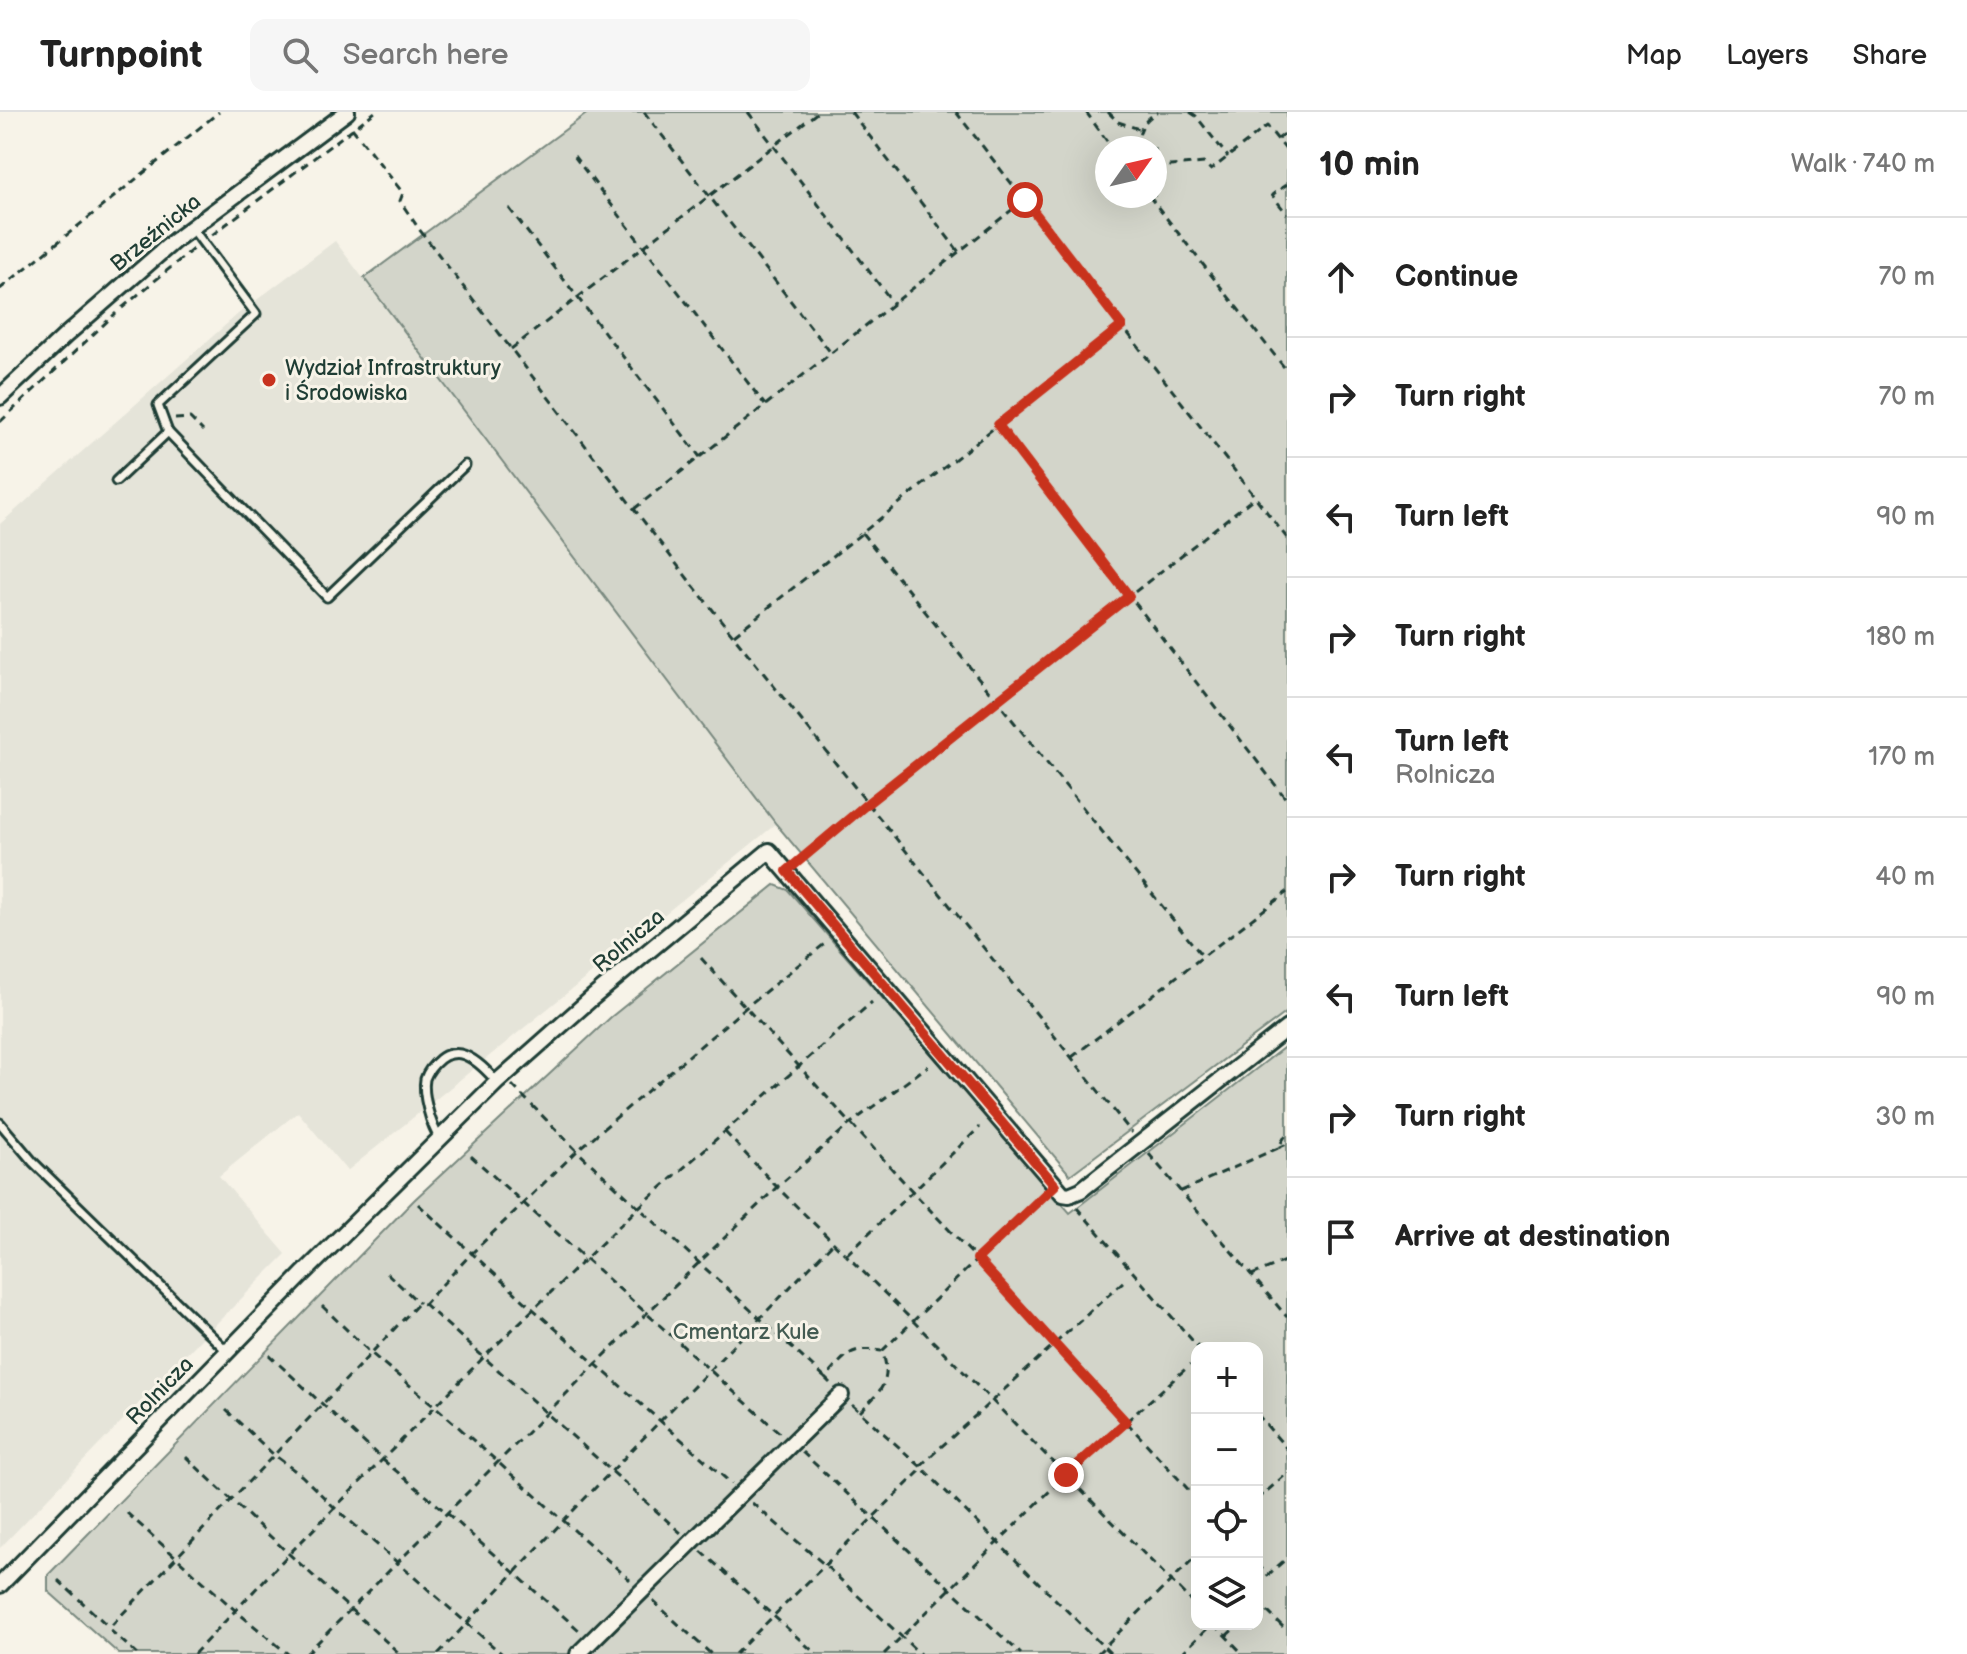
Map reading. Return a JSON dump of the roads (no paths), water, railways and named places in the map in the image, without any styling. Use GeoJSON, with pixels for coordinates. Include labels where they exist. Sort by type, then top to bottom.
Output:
{"type":"FeatureCollection","features":[{"type":"Feature","properties":{"kind":"street","name":"Brzeźnicka"},"geometry":{"type":"LineString","coordinates":[[0,397],[66,335],[192,228],[345,114]]}},
{"type":"Feature","properties":{"kind":"street","name":"Rolnicza"},"geometry":{"type":"LineString","coordinates":[[0,1585],[501,1079],[592,998],[769,851],[1059,1189],[1069,1195],[1081,1190],[1287,1028]]}},
{"type":"Feature","properties":{"kind":"street"},"geometry":{"type":"LineString","coordinates":[[578,1654],[841,1395]]}},
{"type":"Feature","properties":{"kind":"lane"},"geometry":{"type":"LineString","coordinates":[[192,228],[256,314],[158,405],[163,419],[168,432],[327,597],[465,465]]}},
{"type":"Feature","properties":{"kind":"lane"},"geometry":{"type":"LineString","coordinates":[[116,481],[168,432]]}},
{"type":"Feature","properties":{"kind":"lane"},"geometry":{"type":"LineString","coordinates":[[440,1139],[432,1127],[426,1095],[425,1080],[432,1066],[445,1055],[462,1054],[501,1079]]}},
{"type":"Feature","properties":{"kind":"lane"},"geometry":{"type":"LineString","coordinates":[[0,1123],[33,1162],[228,1352]]}},
{"type":"Feature","properties":{"kind":"place","name":"Wydział Infrastruktury i Środowiska"},"geometry":{"type":"Point","coordinates":[269,380]}},
{"type":"Feature","properties":{"kind":"park label","name":"Cmentarz Kule"},"geometry":{"type":"Point","coordinates":[746,1331]}}]}
